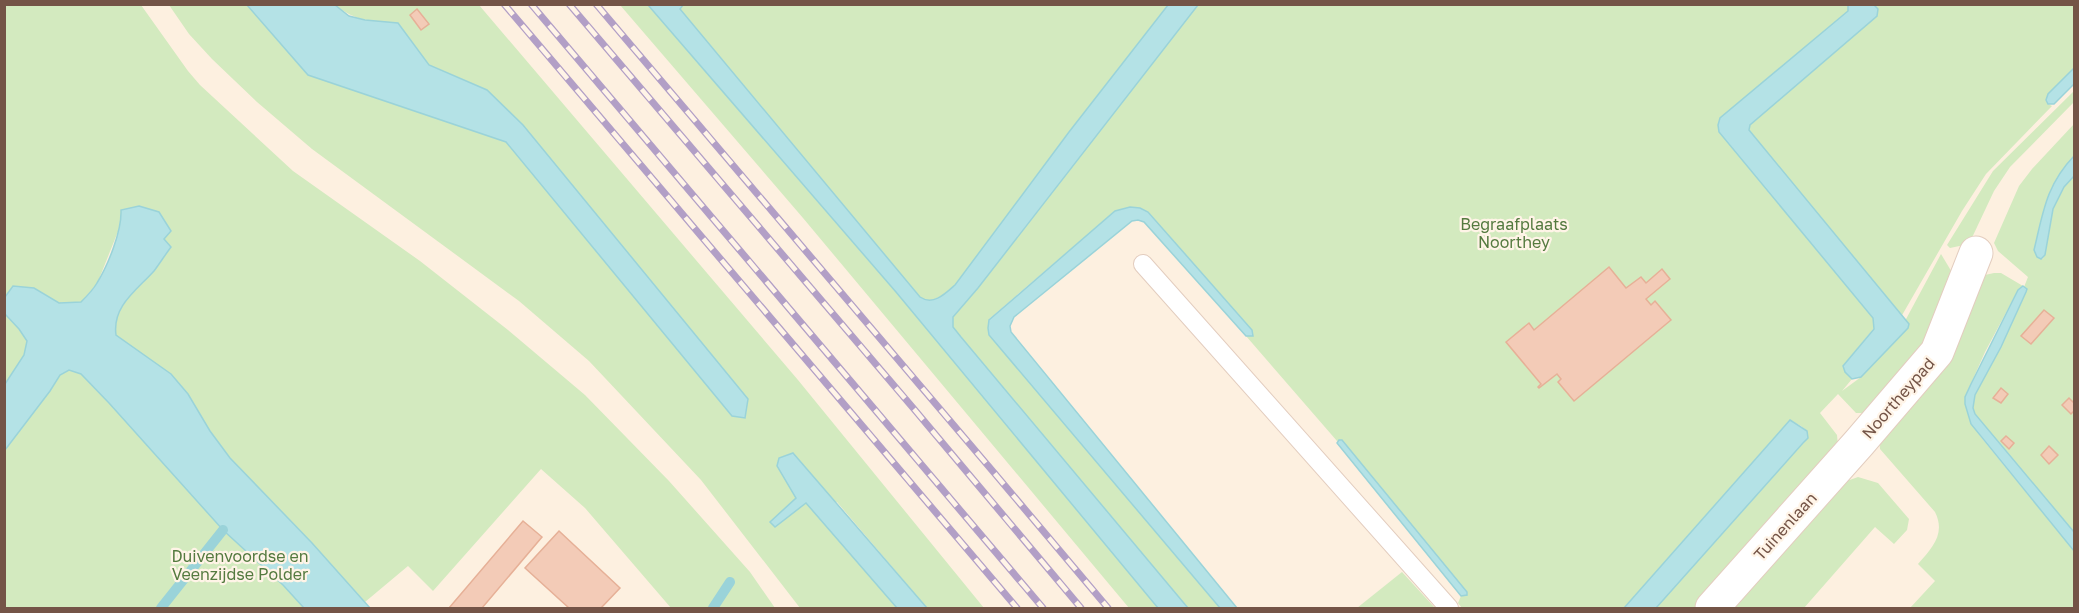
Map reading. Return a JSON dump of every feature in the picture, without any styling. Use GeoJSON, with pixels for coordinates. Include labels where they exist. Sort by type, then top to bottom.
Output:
{"type":"FeatureCollection","features":[{"type":"Feature","properties":{"kind":"street","name":"Noortheypad"},"geometry":{"type":"LineString","coordinates":[[1859,443],[1937,352],[1976,253]]}},
{"type":"Feature","properties":{"kind":"street","name":"Tuinenlaan"},"geometry":{"type":"LineString","coordinates":[[1712,609],[1859,443]]}},
{"type":"Feature","properties":{"kind":"lane"},"geometry":{"type":"LineString","coordinates":[[1143,264],[1449,609]]}},
{"type":"Feature","properties":{"kind":"green space"},"geometry":{"type":"Polygon","coordinates":[[[683,4],[1168,5],[1069,132],[955,285],[943,295],[930,300],[920,297],[680,9],[683,4]]]}},
{"type":"Feature","properties":{"kind":"green space","name":"Begraafplaats Noorthey"},"geometry":{"type":"Polygon","coordinates":[[[1198,4],[1848,5],[1848,11],[1719,132],[1873,318],[1874,328],[1843,366],[1852,379],[1842,391],[1861,377],[1908,324],[1905,321],[1941,254],[1956,279],[1936,333],[1867,413],[1856,413],[1838,394],[1820,413],[1837,435],[1838,446],[1698,608],[1656,608],[1808,438],[1807,431],[1790,420],[1624,608],[1462,608],[1458,603],[1461,596],[1465,596],[1467,592],[1342,440],[1337,441],[1140,208],[1130,207],[1115,211],[989,319],[990,335],[1220,608],[1188,608],[961,337],[953,327],[953,317],[978,288],[1198,4]]]}},
{"type":"Feature","properties":{"kind":"green space"},"geometry":{"type":"Polygon","coordinates":[[[5,5],[141,5],[200,85],[293,171],[420,261],[508,330],[585,395],[669,481],[750,572],[775,608],[671,608],[585,508],[541,469],[433,591],[408,566],[365,602],[230,458],[210,431],[116,335],[118,316],[127,300],[154,271],[171,247],[121,224],[97,284],[81,302],[59,303],[34,288],[13,286],[5,297],[5,5]]]}},
{"type":"Feature","properties":{"kind":"green space"},"geometry":{"type":"Polygon","coordinates":[[[169,5],[247,5],[308,75],[506,142],[732,416],[745,418],[748,399],[523,125],[487,90],[429,65],[398,23],[357,18],[335,5],[479,5],[798,380],[984,608],[927,608],[837,502],[796,498],[771,522],[775,526],[806,503],[897,608],[800,608],[701,480],[589,361],[519,301],[312,149],[257,102],[212,59],[189,34],[169,5]]]}},
{"type":"Feature","properties":{"kind":"green space"},"geometry":{"type":"Polygon","coordinates":[[[620,5],[648,5],[896,292],[1158,608],[1129,608],[803,218],[620,5]]]}},
{"type":"Feature","properties":{"kind":"green space"},"geometry":{"type":"Polygon","coordinates":[[[1874,5],[2074,5],[2074,68],[2048,94],[2048,104],[2052,106],[1986,174],[1901,317],[1749,131],[1750,125],[1878,9],[1874,5]]]}},
{"type":"Feature","properties":{"kind":"green space"},"geometry":{"type":"Polygon","coordinates":[[[2074,91],[2074,102],[2010,167],[1994,191],[1969,244],[1950,248],[1947,245],[1993,171],[2074,91]]]}},
{"type":"Feature","properties":{"kind":"green space"},"geometry":{"type":"Polygon","coordinates":[[[2074,124],[2074,156],[2052,188],[2034,250],[2043,259],[2053,209],[2064,187],[2074,176],[2074,532],[1975,414],[1973,408],[1975,395],[2001,347],[2026,292],[2024,287],[2028,277],[1998,251],[1994,243],[2019,186],[2074,124]]]}},
{"type":"Feature","properties":{"kind":"green space"},"geometry":{"type":"Polygon","coordinates":[[[2001,273],[2023,286],[2018,290],[1985,352],[1965,397],[1980,436],[2074,551],[2074,608],[1910,608],[1935,581],[1918,564],[1936,540],[1938,520],[1935,512],[1880,449],[1879,436],[1985,275],[2001,273]]]}},
{"type":"Feature","properties":{"kind":"green space"},"geometry":{"type":"Polygon","coordinates":[[[5,314],[27,341],[24,355],[5,384],[5,314]]]}},
{"type":"Feature","properties":{"kind":"green space","name":"Duivenvoordse en Veenzijdse Polder"},"geometry":{"type":"Polygon","coordinates":[[[69,370],[81,374],[109,403],[340,608],[5,608],[4,450],[60,375],[69,370]]]}},
{"type":"Feature","properties":{"kind":"green space"},"geometry":{"type":"Polygon","coordinates":[[[1858,477],[1878,483],[1909,519],[1907,530],[1894,544],[1875,527],[1804,608],[1729,608],[1844,482],[1858,477]]]}},
{"type":"Feature","properties":{"kind":"green space"},"geometry":{"type":"Polygon","coordinates":[[[1402,572],[1435,608],[1357,608],[1402,572]]]}},
{"type":"Feature","properties":{"kind":"water"},"geometry":{"type":"Polygon","coordinates":[[[247,5],[335,5],[349,16],[398,23],[429,65],[487,90],[523,125],[748,399],[745,418],[732,416],[506,142],[308,75],[247,5]]]}},
{"type":"Feature","properties":{"kind":"water"},"geometry":{"type":"Polygon","coordinates":[[[648,5],[683,5],[680,9],[920,297],[934,300],[955,285],[1069,132],[1168,5],[1198,5],[953,317],[953,327],[961,337],[1188,608],[1158,608],[896,292],[648,5]]]}},
{"type":"Feature","properties":{"kind":"water"},"geometry":{"type":"Polygon","coordinates":[[[1848,5],[1874,5],[1878,9],[1877,16],[1750,125],[1749,130],[1909,324],[1908,328],[1861,377],[1852,379],[1843,366],[1874,329],[1873,318],[1719,132],[1718,125],[1720,118],[1848,11],[1848,5]]]}},
{"type":"Feature","properties":{"kind":"water"},"geometry":{"type":"Polygon","coordinates":[[[2074,68],[2074,84],[2054,104],[2048,104],[2046,100],[2048,94],[2074,68]]]}},
{"type":"Feature","properties":{"kind":"water"},"geometry":{"type":"Polygon","coordinates":[[[2074,156],[2074,176],[2064,187],[2053,209],[2045,255],[2041,259],[2037,257],[2034,250],[2043,212],[2057,178],[2074,156]]]}},
{"type":"Feature","properties":{"kind":"water"},"geometry":{"type":"Polygon","coordinates":[[[139,206],[159,212],[171,231],[164,239],[171,247],[154,271],[122,307],[118,315],[116,335],[171,374],[188,394],[210,431],[230,458],[312,543],[370,608],[304,608],[283,585],[223,530],[81,374],[69,370],[60,375],[5,450],[5,384],[24,355],[27,341],[5,314],[5,297],[13,286],[34,288],[59,303],[81,302],[95,286],[110,258],[117,238],[121,210],[139,206]]]}},
{"type":"Feature","properties":{"kind":"water"},"geometry":{"type":"Polygon","coordinates":[[[1130,207],[1148,212],[1252,330],[1253,336],[1246,336],[1144,222],[1138,220],[1132,221],[1014,317],[1010,326],[1011,332],[1237,608],[1220,608],[989,335],[989,320],[1115,211],[1130,207]]]}},
{"type":"Feature","properties":{"kind":"water"},"geometry":{"type":"Polygon","coordinates":[[[2023,286],[2027,289],[2026,292],[2001,347],[1975,395],[1973,408],[1975,414],[2074,532],[2074,551],[1971,424],[1965,404],[1965,397],[1971,384],[2018,290],[2023,286]]]}},
{"type":"Feature","properties":{"kind":"water"},"geometry":{"type":"Polygon","coordinates":[[[1790,420],[1807,431],[1808,438],[1656,608],[1624,608],[1790,420]]]}},
{"type":"Feature","properties":{"kind":"water"},"geometry":{"type":"Polygon","coordinates":[[[1342,440],[1467,592],[1467,595],[1461,596],[1337,443],[1342,440]]]}},
{"type":"Feature","properties":{"kind":"water"},"geometry":{"type":"Polygon","coordinates":[[[793,453],[927,608],[897,608],[806,503],[775,527],[770,522],[796,498],[777,466],[779,458],[793,453]]]}},
{"type":"Feature","properties":{"kind":"building"},"geometry":{"type":"Polygon","coordinates":[[[417,9],[429,24],[421,30],[410,15],[417,9]]]}},
{"type":"Feature","properties":{"kind":"building"},"geometry":{"type":"Polygon","coordinates":[[[1609,267],[1626,288],[1641,277],[1646,283],[1662,269],[1670,279],[1646,299],[1651,305],[1655,301],[1671,320],[1574,401],[1558,382],[1561,379],[1557,374],[1539,388],[1541,384],[1506,342],[1529,323],[1534,330],[1609,267]]]}},
{"type":"Feature","properties":{"kind":"building"},"geometry":{"type":"Polygon","coordinates":[[[2044,310],[2054,318],[2031,344],[2021,336],[2044,310]]]}},
{"type":"Feature","properties":{"kind":"building"},"geometry":{"type":"Polygon","coordinates":[[[2001,388],[2008,394],[2001,403],[1993,398],[2001,388]]]}},
{"type":"Feature","properties":{"kind":"building"},"geometry":{"type":"Polygon","coordinates":[[[2069,398],[2074,403],[2074,411],[2071,414],[2062,405],[2069,398]]]}},
{"type":"Feature","properties":{"kind":"building"},"geometry":{"type":"Polygon","coordinates":[[[2006,436],[2014,443],[2009,449],[2001,441],[2006,436]]]}},
{"type":"Feature","properties":{"kind":"building"},"geometry":{"type":"Polygon","coordinates":[[[2049,446],[2058,455],[2049,464],[2041,455],[2049,446]]]}},
{"type":"Feature","properties":{"kind":"building"},"geometry":{"type":"Polygon","coordinates":[[[523,521],[542,537],[482,608],[449,608],[523,521]]]}},
{"type":"Feature","properties":{"kind":"building"},"geometry":{"type":"Polygon","coordinates":[[[559,531],[620,588],[601,608],[569,608],[525,568],[559,531]]]}},
{"type":"Feature","properties":{"kind":"waterway"},"geometry":{"type":"LineString","coordinates":[[161,608],[223,530]]}},
{"type":"Feature","properties":{"kind":"waterway"},"geometry":{"type":"LineString","coordinates":[[713,608],[730,582]]}},
{"type":"Feature","properties":{"kind":"railway"},"geometry":{"type":"LineString","coordinates":[[504,4],[1017,608]]}},
{"type":"Feature","properties":{"kind":"railway"},"geometry":{"type":"LineString","coordinates":[[531,4],[1043,608]]}},
{"type":"Feature","properties":{"kind":"railway"},"geometry":{"type":"LineString","coordinates":[[569,4],[1081,608]]}},
{"type":"Feature","properties":{"kind":"railway"},"geometry":{"type":"LineString","coordinates":[[596,4],[1108,608]]}}]}
